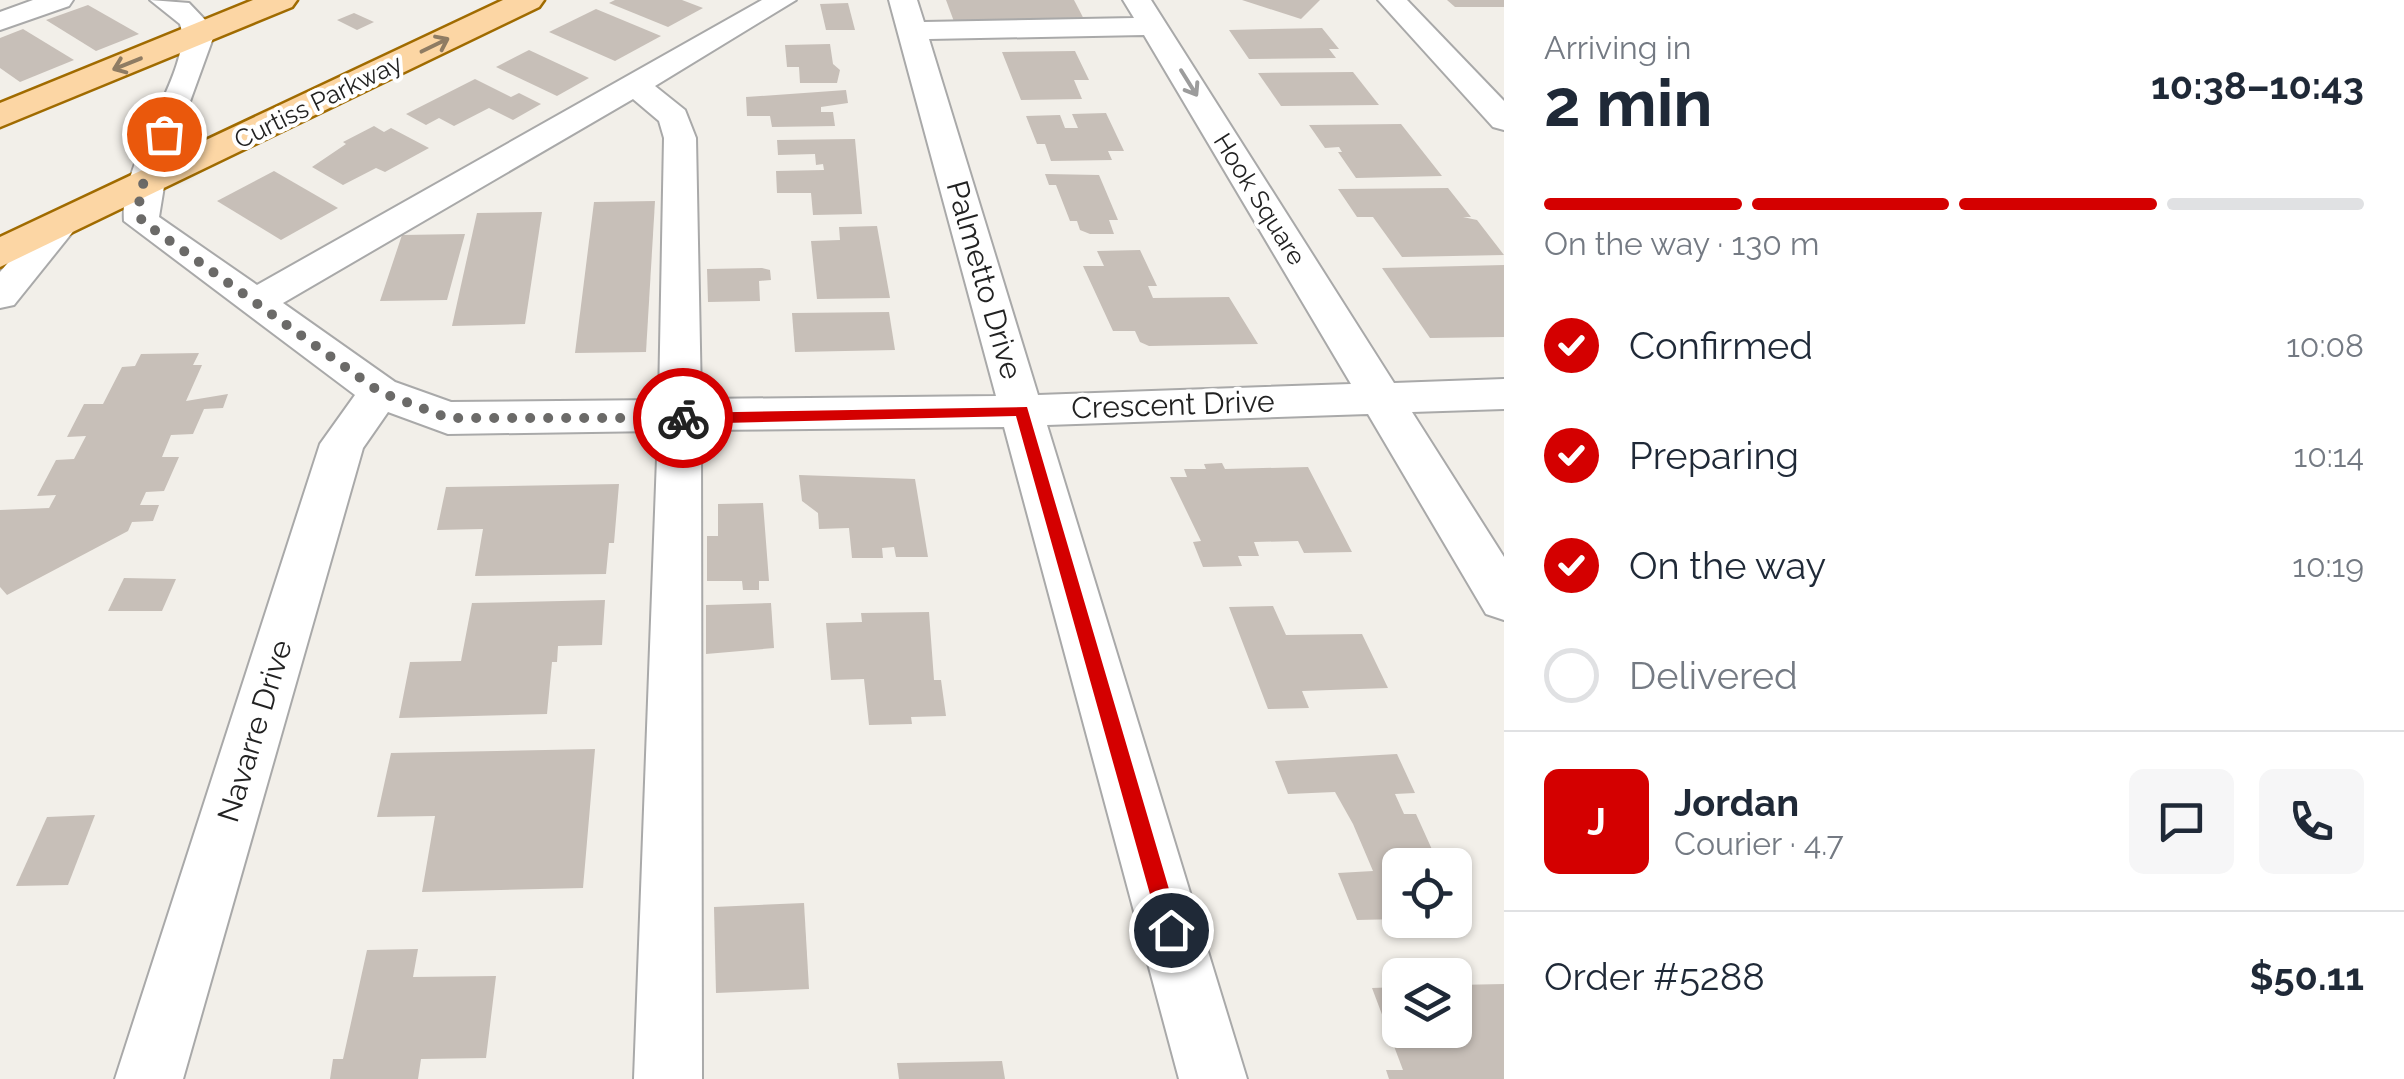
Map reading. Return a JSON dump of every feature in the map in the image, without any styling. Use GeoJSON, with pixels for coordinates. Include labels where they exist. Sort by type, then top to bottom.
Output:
{"type":"FeatureCollection","features":[{"type":"Feature","properties":{"kind":"main road"},"geometry":{"type":"LineString","coordinates":[[0,116],[281,0]]}},
{"type":"Feature","properties":{"kind":"main road","name":"Curtiss Parkway"},"geometry":{"type":"LineString","coordinates":[[0,254],[528,0]]}},
{"type":"Feature","properties":{"kind":"street"},"geometry":{"type":"LineString","coordinates":[[0,22],[59,0]]}},
{"type":"Feature","properties":{"kind":"street"},"geometry":{"type":"LineString","coordinates":[[144,185],[200,34],[194,19],[164,0]]}},
{"type":"Feature","properties":{"kind":"street"},"geometry":{"type":"LineString","coordinates":[[258,300],[782,0]]}},
{"type":"Feature","properties":{"kind":"street"},"geometry":{"type":"LineString","coordinates":[[1392,0],[1504,120]]}},
{"type":"Feature","properties":{"kind":"street"},"geometry":{"type":"LineString","coordinates":[[908,16],[1145,13]]}},
{"type":"Feature","properties":{"kind":"street","name":"Hook Square"},"geometry":{"type":"LineString","coordinates":[[1145,13],[1504,599]]}},
{"type":"Feature","properties":{"kind":"street","name":"Palmetto Drive"},"geometry":{"type":"LineString","coordinates":[[908,16],[1213,1079]]}},
{"type":"Feature","properties":{"kind":"street"},"geometry":{"type":"LineString","coordinates":[[635,84],[674,117],[680,138],[680,418],[668,1079]]}},
{"type":"Feature","properties":{"kind":"street","name":"Crescent Drive"},"geometry":{"type":"LineString","coordinates":[[144,185],[138,212],[142,221],[258,300],[380,392],[448,418],[1022,411],[1504,394]]}},
{"type":"Feature","properties":{"kind":"street"},"geometry":{"type":"LineString","coordinates":[[0,296],[61,224]]}},
{"type":"Feature","properties":{"kind":"street","name":"Navarre Drive"},"geometry":{"type":"LineString","coordinates":[[149,1079],[342,444],[380,392]]}},
{"type":"Feature","properties":{"kind":"building"},"geometry":{"type":"Polygon","coordinates":[[[682,0],[703,8],[668,27],[609,3],[682,0]]]}},
{"type":"Feature","properties":{"kind":"building"},"geometry":{"type":"Polygon","coordinates":[[[946,0],[1074,0],[1087,25],[956,27],[946,0]]]}},
{"type":"Feature","properties":{"kind":"building"},"geometry":{"type":"Polygon","coordinates":[[[1242,0],[1320,0],[1301,19],[1242,0]]]}},
{"type":"Feature","properties":{"kind":"building"},"geometry":{"type":"Polygon","coordinates":[[[1447,0],[1504,0],[1504,7],[1455,7],[1447,0]]]}},
{"type":"Feature","properties":{"kind":"building"},"geometry":{"type":"Polygon","coordinates":[[[848,3],[855,30],[826,30],[820,4],[848,3]]]}},
{"type":"Feature","properties":{"kind":"building"},"geometry":{"type":"Polygon","coordinates":[[[88,5],[139,34],[96,51],[46,20],[88,5]]]}},
{"type":"Feature","properties":{"kind":"building"},"geometry":{"type":"Polygon","coordinates":[[[596,9],[661,36],[615,61],[549,32],[596,9]]]}},
{"type":"Feature","properties":{"kind":"building"},"geometry":{"type":"Polygon","coordinates":[[[354,13],[374,22],[357,30],[337,20],[354,13]]]}},
{"type":"Feature","properties":{"kind":"building"},"geometry":{"type":"Polygon","coordinates":[[[1322,28],[1339,49],[1329,49],[1336,58],[1249,59],[1229,30],[1322,28]]]}},
{"type":"Feature","properties":{"kind":"building"},"geometry":{"type":"Polygon","coordinates":[[[23,29],[74,60],[20,82],[0,68],[0,38],[23,29]]]}},
{"type":"Feature","properties":{"kind":"building"},"geometry":{"type":"Polygon","coordinates":[[[830,44],[833,64],[840,70],[837,83],[800,83],[799,67],[787,67],[785,45],[830,44]]]}},
{"type":"Feature","properties":{"kind":"building"},"geometry":{"type":"Polygon","coordinates":[[[529,50],[589,78],[557,96],[496,67],[529,50]]]}},
{"type":"Feature","properties":{"kind":"building"},"geometry":{"type":"Polygon","coordinates":[[[1075,51],[1089,80],[1074,80],[1082,99],[1021,100],[1002,52],[1075,51]]]}},
{"type":"Feature","properties":{"kind":"building"},"geometry":{"type":"Polygon","coordinates":[[[1353,72],[1379,105],[1281,106],[1258,73],[1353,72]]]}},
{"type":"Feature","properties":{"kind":"building"},"geometry":{"type":"Polygon","coordinates":[[[475,79],[511,97],[519,93],[541,104],[513,120],[489,108],[454,126],[439,118],[426,125],[406,114],[475,79]]]}},
{"type":"Feature","properties":{"kind":"building"},"geometry":{"type":"Polygon","coordinates":[[[846,90],[848,103],[821,107],[821,112],[833,112],[835,126],[772,127],[770,116],[747,116],[746,97],[846,90]]]}},
{"type":"Feature","properties":{"kind":"building"},"geometry":{"type":"Polygon","coordinates":[[[1106,113],[1124,151],[1108,151],[1112,160],[1051,161],[1045,144],[1037,144],[1026,116],[1060,115],[1065,128],[1078,128],[1072,114],[1106,113]]]}},
{"type":"Feature","properties":{"kind":"building"},"geometry":{"type":"Polygon","coordinates":[[[1401,124],[1442,176],[1356,178],[1338,152],[1342,152],[1339,147],[1325,148],[1309,125],[1401,124]]]}},
{"type":"Feature","properties":{"kind":"building"},"geometry":{"type":"Polygon","coordinates":[[[374,126],[384,132],[391,128],[429,148],[385,172],[376,168],[343,185],[312,167],[346,144],[343,142],[374,126]]]}},
{"type":"Feature","properties":{"kind":"building"},"geometry":{"type":"Polygon","coordinates":[[[855,139],[862,214],[813,215],[811,193],[777,193],[776,171],[824,170],[823,164],[816,165],[815,154],[778,155],[777,140],[855,139]]]}},
{"type":"Feature","properties":{"kind":"building"},"geometry":{"type":"Polygon","coordinates":[[[274,171],[338,208],[281,240],[217,201],[274,171]]]}},
{"type":"Feature","properties":{"kind":"building"},"geometry":{"type":"Polygon","coordinates":[[[1045,174],[1099,175],[1118,220],[1109,220],[1114,234],[1080,230],[1077,221],[1070,221],[1056,185],[1049,185],[1045,174]]]}},
{"type":"Feature","properties":{"kind":"building"},"geometry":{"type":"Polygon","coordinates":[[[1448,188],[1471,217],[1463,217],[1477,220],[1504,255],[1402,257],[1373,217],[1357,217],[1338,189],[1448,188]]]}},
{"type":"Feature","properties":{"kind":"building"},"geometry":{"type":"Polygon","coordinates":[[[655,201],[646,352],[575,353],[594,202],[655,201]]]}},
{"type":"Feature","properties":{"kind":"building"},"geometry":{"type":"Polygon","coordinates":[[[542,212],[525,324],[452,326],[477,213],[542,212]]]}},
{"type":"Feature","properties":{"kind":"building"},"geometry":{"type":"Polygon","coordinates":[[[877,226],[890,298],[817,299],[811,241],[840,240],[839,227],[877,226]]]}},
{"type":"Feature","properties":{"kind":"building"},"geometry":{"type":"Polygon","coordinates":[[[465,234],[447,300],[380,301],[402,235],[465,234]]]}},
{"type":"Feature","properties":{"kind":"building"},"geometry":{"type":"Polygon","coordinates":[[[1140,250],[1157,286],[1148,286],[1153,298],[1229,297],[1258,344],[1149,346],[1140,342],[1135,331],[1113,331],[1083,266],[1104,266],[1097,251],[1140,250]]]}},
{"type":"Feature","properties":{"kind":"building"},"geometry":{"type":"Polygon","coordinates":[[[1504,265],[1504,337],[1430,338],[1382,268],[1504,265]]]}},
{"type":"Feature","properties":{"kind":"building"},"geometry":{"type":"Polygon","coordinates":[[[707,269],[770,270],[771,280],[759,281],[760,301],[708,302],[707,269]]]}},
{"type":"Feature","properties":{"kind":"building"},"geometry":{"type":"Polygon","coordinates":[[[889,312],[895,350],[795,352],[792,313],[889,312]]]}},
{"type":"Feature","properties":{"kind":"building"},"geometry":{"type":"Polygon","coordinates":[[[199,353],[193,365],[202,365],[186,401],[228,394],[223,408],[204,409],[193,434],[171,435],[162,457],[179,457],[164,491],[146,492],[140,505],[159,505],[153,521],[132,522],[128,531],[7,595],[0,587],[0,510],[49,508],[56,495],[37,496],[56,460],[74,459],[86,436],[67,437],[84,404],[103,404],[122,367],[135,366],[141,354],[199,353]]]}},
{"type":"Feature","properties":{"kind":"building"},"geometry":{"type":"Polygon","coordinates":[[[1222,463],[1225,469],[1308,467],[1352,552],[1304,553],[1298,541],[1254,542],[1259,556],[1238,556],[1242,566],[1203,567],[1193,542],[1201,541],[1170,477],[1187,477],[1184,469],[1206,469],[1204,464],[1222,463]]]}},
{"type":"Feature","properties":{"kind":"building"},"geometry":{"type":"Polygon","coordinates":[[[799,475],[915,479],[928,557],[896,557],[894,547],[882,548],[883,558],[852,558],[849,528],[819,529],[818,513],[802,501],[799,475]]]}},
{"type":"Feature","properties":{"kind":"building"},"geometry":{"type":"Polygon","coordinates":[[[619,484],[614,543],[609,543],[606,574],[475,576],[483,529],[437,530],[446,487],[619,484]]]}},
{"type":"Feature","properties":{"kind":"building"},"geometry":{"type":"Polygon","coordinates":[[[763,503],[769,581],[759,581],[759,590],[743,590],[742,581],[707,581],[707,536],[718,536],[718,504],[763,503]]]}},
{"type":"Feature","properties":{"kind":"building"},"geometry":{"type":"Polygon","coordinates":[[[124,578],[176,579],[162,611],[108,611],[124,578]]]}},
{"type":"Feature","properties":{"kind":"building"},"geometry":{"type":"Polygon","coordinates":[[[605,600],[602,645],[558,646],[557,662],[552,662],[547,714],[399,718],[410,662],[461,661],[472,603],[605,600]]]}},
{"type":"Feature","properties":{"kind":"building"},"geometry":{"type":"Polygon","coordinates":[[[771,603],[774,648],[706,654],[706,605],[771,603]]]}},
{"type":"Feature","properties":{"kind":"building"},"geometry":{"type":"Polygon","coordinates":[[[1273,606],[1286,635],[1362,634],[1388,688],[1302,691],[1309,708],[1268,709],[1229,607],[1273,606]]]}},
{"type":"Feature","properties":{"kind":"building"},"geometry":{"type":"Polygon","coordinates":[[[929,612],[934,680],[941,680],[946,716],[911,717],[912,724],[869,725],[864,679],[831,680],[826,623],[862,622],[861,613],[929,612]]]}},
{"type":"Feature","properties":{"kind":"building"},"geometry":{"type":"Polygon","coordinates":[[[595,749],[583,888],[422,892],[435,816],[377,817],[391,753],[595,749]]]}},
{"type":"Feature","properties":{"kind":"building"},"geometry":{"type":"Polygon","coordinates":[[[1397,754],[1415,793],[1395,794],[1404,814],[1416,814],[1431,848],[1382,848],[1382,919],[1357,920],[1338,873],[1373,871],[1335,792],[1288,794],[1275,761],[1397,754]]]}},
{"type":"Feature","properties":{"kind":"building"},"geometry":{"type":"Polygon","coordinates":[[[95,815],[68,885],[16,886],[47,817],[95,815]]]}},
{"type":"Feature","properties":{"kind":"building"},"geometry":{"type":"Polygon","coordinates":[[[804,903],[809,989],[716,993],[714,907],[804,903]]]}},
{"type":"Feature","properties":{"kind":"building"},"geometry":{"type":"Polygon","coordinates":[[[418,949],[413,977],[496,976],[486,1058],[421,1059],[418,1079],[330,1079],[333,1059],[343,1059],[367,950],[418,949]]]}},
{"type":"Feature","properties":{"kind":"building"},"geometry":{"type":"Polygon","coordinates":[[[1504,984],[1504,1079],[1389,1079],[1386,1070],[1403,1070],[1395,1048],[1472,1048],[1472,985],[1504,984]]]}},
{"type":"Feature","properties":{"kind":"building"},"geometry":{"type":"Polygon","coordinates":[[[1372,988],[1382,988],[1382,1014],[1372,988]]]}},
{"type":"Feature","properties":{"kind":"building"},"geometry":{"type":"Polygon","coordinates":[[[1002,1061],[1005,1079],[899,1079],[897,1063],[1002,1061]]]}},
{"type":"Feature","properties":{"kind":"way so far"},"geometry":{"type":"LineString","coordinates":[[164,134],[144,185],[138,212],[142,221],[258,300],[380,392],[448,418],[683,418]]}},
{"type":"Feature","properties":{"kind":"route"},"geometry":{"type":"LineString","coordinates":[[683,418],[1022,411],[1171,930]]}}]}
